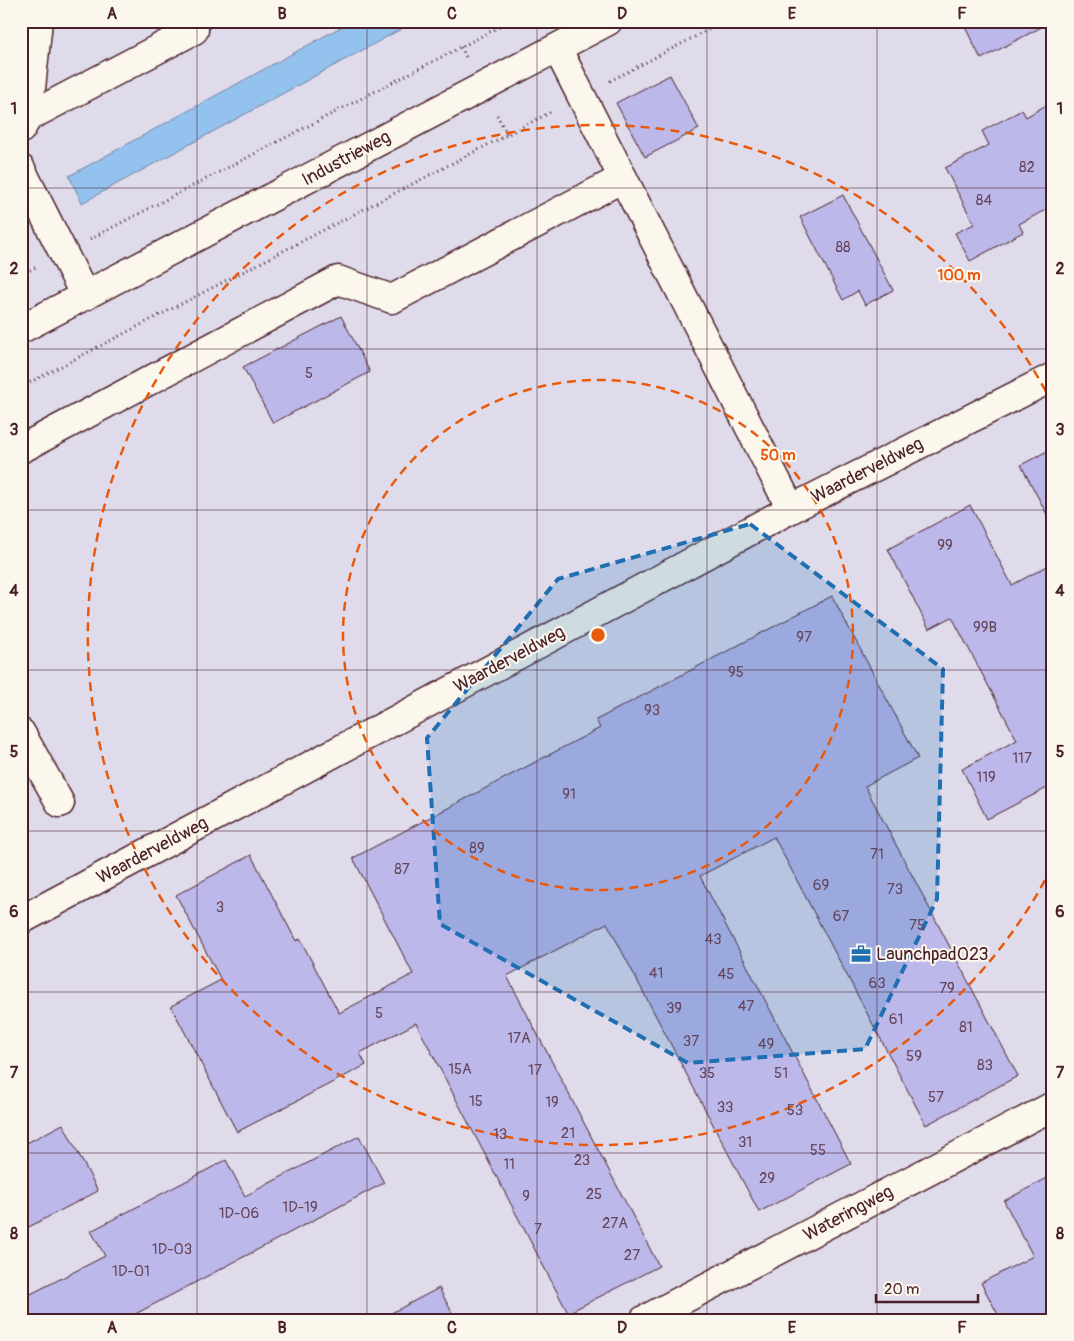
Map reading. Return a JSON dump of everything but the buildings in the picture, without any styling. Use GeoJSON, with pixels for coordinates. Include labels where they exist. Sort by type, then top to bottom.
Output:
{"type":"FeatureCollection","features":[{"type":"Feature","properties":{"kind":"street"},"geometry":{"type":"LineString","coordinates":[[25,123],[38,21]]}},
{"type":"Feature","properties":{"kind":"street","name":"Industrieweg"},"geometry":{"type":"LineString","coordinates":[[21,329],[608,21]]}},
{"type":"Feature","properties":{"kind":"street"},"geometry":{"type":"LineString","coordinates":[[25,123],[194,30]]}},
{"type":"Feature","properties":{"kind":"street"},"geometry":{"type":"LineString","coordinates":[[557,48],[791,509]]}},
{"type":"Feature","properties":{"kind":"street"},"geometry":{"type":"LineString","coordinates":[[21,169],[85,296]]}},
{"type":"Feature","properties":{"kind":"street"},"geometry":{"type":"LineString","coordinates":[[21,449],[338,280],[392,300],[623,178]]}},
{"type":"Feature","properties":{"kind":"street","name":"Waarderveldweg"},"geometry":{"type":"LineString","coordinates":[[21,920],[791,509],[1053,377]]}},
{"type":"Feature","properties":{"kind":"street"},"geometry":{"type":"LineString","coordinates":[[21,733],[60,803]]}},
{"type":"Feature","properties":{"kind":"street","name":"Wateringweg"},"geometry":{"type":"LineString","coordinates":[[644,1320],[1053,1106]]}},
{"type":"Feature","properties":{"kind":"path"},"geometry":{"type":"LineString","coordinates":[[21,275],[511,21]]}},
{"type":"Feature","properties":{"kind":"path"},"geometry":{"type":"LineString","coordinates":[[21,387],[725,21]]}},
{"type":"Feature","properties":{"kind":"highlighted area"},"geometry":{"type":"Polygon","coordinates":[[[750,524],[943,669],[937,899],[865,1049],[688,1063],[440,924],[427,738],[558,579],[750,524]]]}},
{"type":"Feature","properties":{"kind":"shaded area"},"geometry":{"type":"Polygon","coordinates":[[[21,21],[1053,21],[1053,1320],[21,1320],[21,21]]]}},
{"type":"Feature","properties":{"kind":"water"},"geometry":{"type":"Polygon","coordinates":[[[352,21],[416,21],[82,203],[69,176],[352,21]]]}},
{"type":"Feature","properties":{"kind":"place","name":"Launchpad023"},"geometry":{"type":"Point","coordinates":[861,954]}}]}
